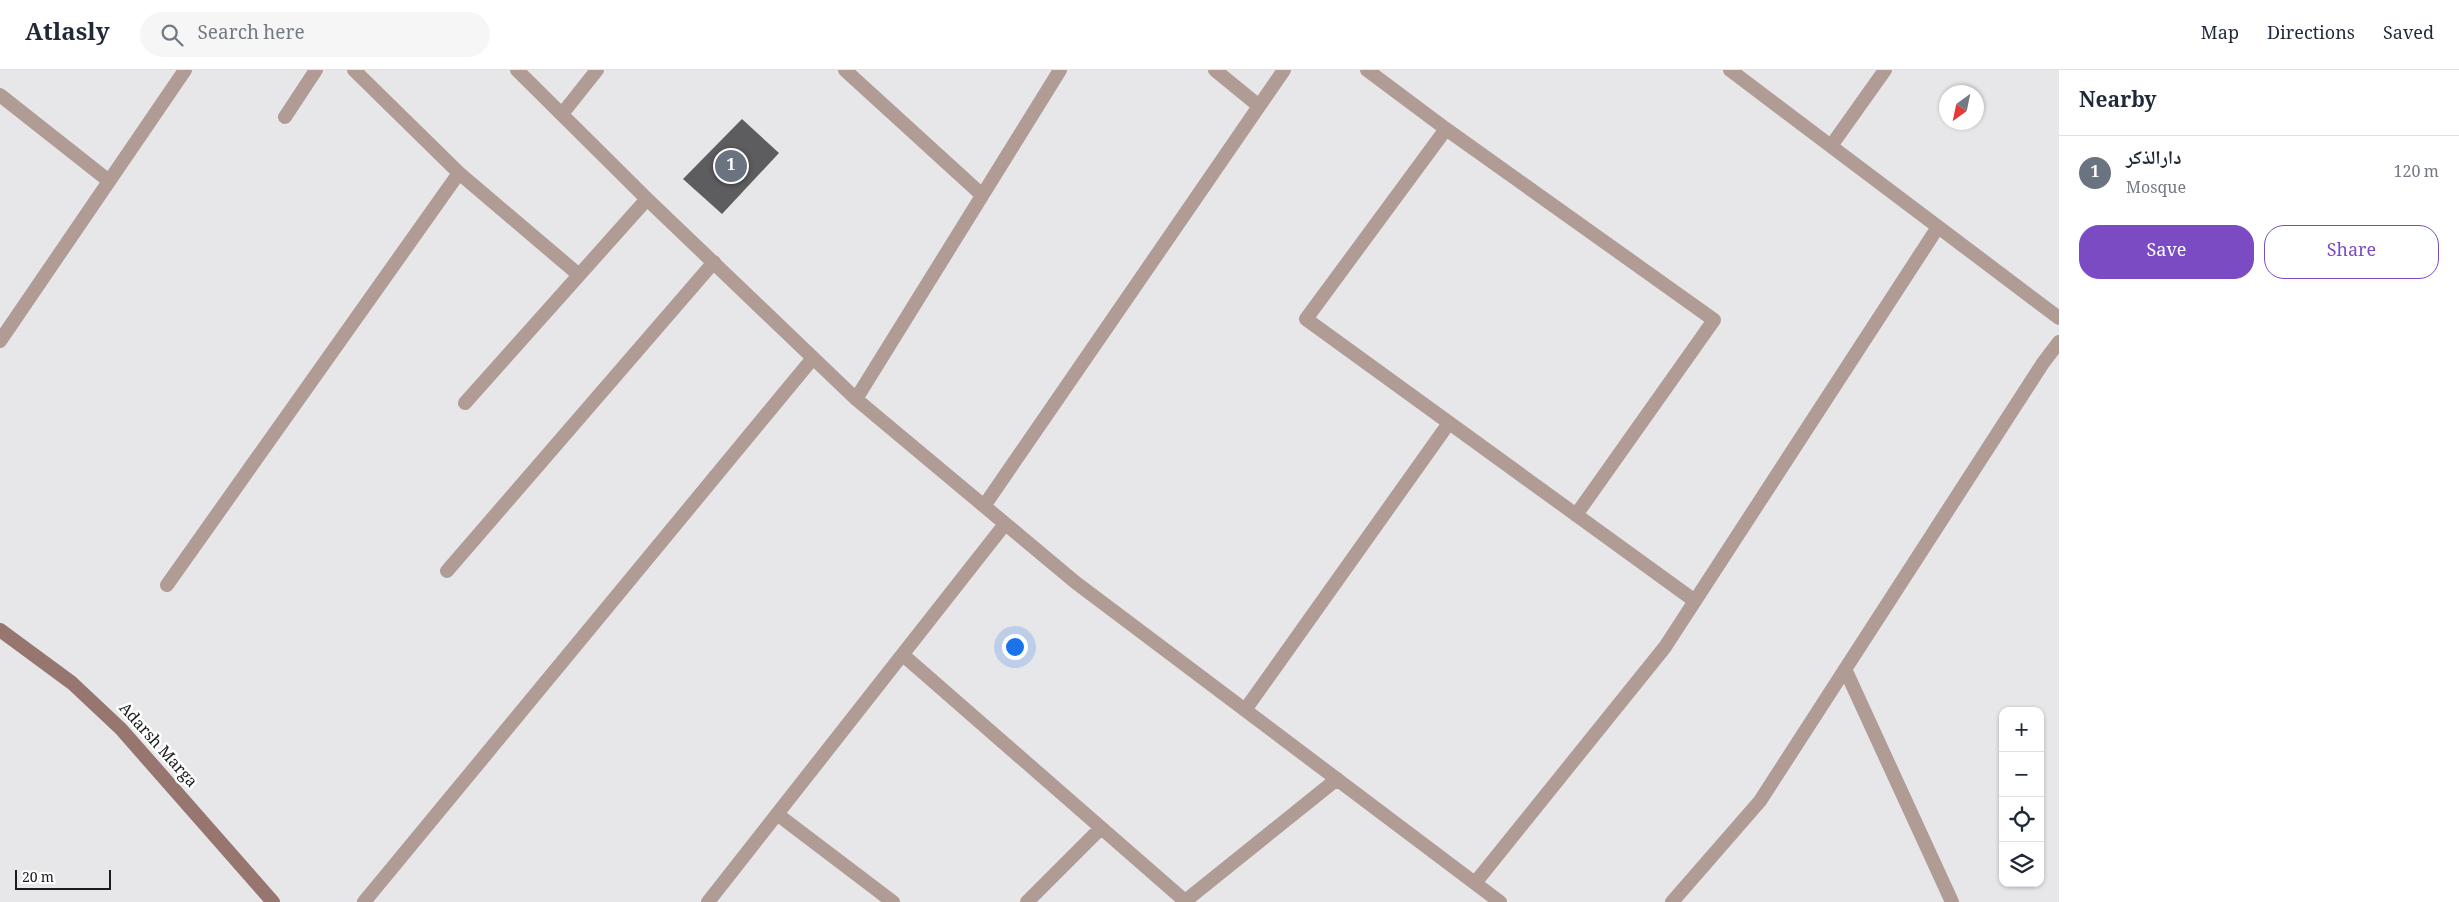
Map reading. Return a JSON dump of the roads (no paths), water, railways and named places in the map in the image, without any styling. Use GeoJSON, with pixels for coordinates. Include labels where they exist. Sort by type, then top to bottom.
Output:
{"type":"FeatureCollection","features":[{"type":"Feature","properties":{"kind":"main road","name":"Adarsh Marga"},"geometry":{"type":"LineString","coordinates":[[0,630],[72,683],[120,729],[273,902]]}},
{"type":"Feature","properties":{"kind":"street"},"geometry":{"type":"LineString","coordinates":[[0,341],[185,70]]}},
{"type":"Feature","properties":{"kind":"street"},"geometry":{"type":"LineString","coordinates":[[285,117],[316,70]]}},
{"type":"Feature","properties":{"kind":"street"},"geometry":{"type":"LineString","coordinates":[[354,70],[459,173],[579,275]]}},
{"type":"Feature","properties":{"kind":"street"},"geometry":{"type":"LineString","coordinates":[[518,70],[647,199],[856,399],[1075,582],[1500,902]]}},
{"type":"Feature","properties":{"kind":"street"},"geometry":{"type":"LineString","coordinates":[[562,114],[597,70]]}},
{"type":"Feature","properties":{"kind":"street"},"geometry":{"type":"LineString","coordinates":[[845,70],[982,195]]}},
{"type":"Feature","properties":{"kind":"street"},"geometry":{"type":"LineString","coordinates":[[856,399],[1060,70]]}},
{"type":"Feature","properties":{"kind":"street"},"geometry":{"type":"LineString","coordinates":[[1215,70],[1259,106]]}},
{"type":"Feature","properties":{"kind":"street"},"geometry":{"type":"LineString","coordinates":[[984,506],[1284,70]]}},
{"type":"Feature","properties":{"kind":"street"},"geometry":{"type":"LineString","coordinates":[[1367,70],[1446,129],[1714,320],[1576,515]]}},
{"type":"Feature","properties":{"kind":"street"},"geometry":{"type":"LineString","coordinates":[[1730,70],[2059,318]]}},
{"type":"Feature","properties":{"kind":"street"},"geometry":{"type":"LineString","coordinates":[[1831,146],[1884,70]]}},
{"type":"Feature","properties":{"kind":"street"},"geometry":{"type":"LineString","coordinates":[[0,95],[109,181]]}},
{"type":"Feature","properties":{"kind":"street"},"geometry":{"type":"LineString","coordinates":[[1446,129],[1306,319],[1695,601]]}},
{"type":"Feature","properties":{"kind":"street"},"geometry":{"type":"LineString","coordinates":[[167,585],[459,173]]}},
{"type":"Feature","properties":{"kind":"street"},"geometry":{"type":"LineString","coordinates":[[465,403],[647,199]]}},
{"type":"Feature","properties":{"kind":"street"},"geometry":{"type":"LineString","coordinates":[[1475,883],[1665,647],[1938,227]]}},
{"type":"Feature","properties":{"kind":"street"},"geometry":{"type":"LineString","coordinates":[[447,571],[714,262]]}},
{"type":"Feature","properties":{"kind":"street"},"geometry":{"type":"LineString","coordinates":[[1672,902],[1760,801],[2042,363],[2059,342]]}},
{"type":"Feature","properties":{"kind":"street"},"geometry":{"type":"LineString","coordinates":[[364,902],[813,358]]}},
{"type":"Feature","properties":{"kind":"street"},"geometry":{"type":"LineString","coordinates":[[1245,710],[1449,423]]}},
{"type":"Feature","properties":{"kind":"street"},"geometry":{"type":"LineString","coordinates":[[708,902],[1005,524]]}},
{"type":"Feature","properties":{"kind":"street"},"geometry":{"type":"LineString","coordinates":[[903,654],[1184,902],[1337,779]]}},
{"type":"Feature","properties":{"kind":"street"},"geometry":{"type":"LineString","coordinates":[[1845,669],[1952,902]]}},
{"type":"Feature","properties":{"kind":"street"},"geometry":{"type":"LineString","coordinates":[[777,814],[893,902]]}},
{"type":"Feature","properties":{"kind":"street"},"geometry":{"type":"LineString","coordinates":[[1027,902],[1101,828]]}},
{"type":"Feature","properties":{"kind":"place","name":"دارالذکر"},"geometry":{"type":"Point","coordinates":[731,166]}}]}
